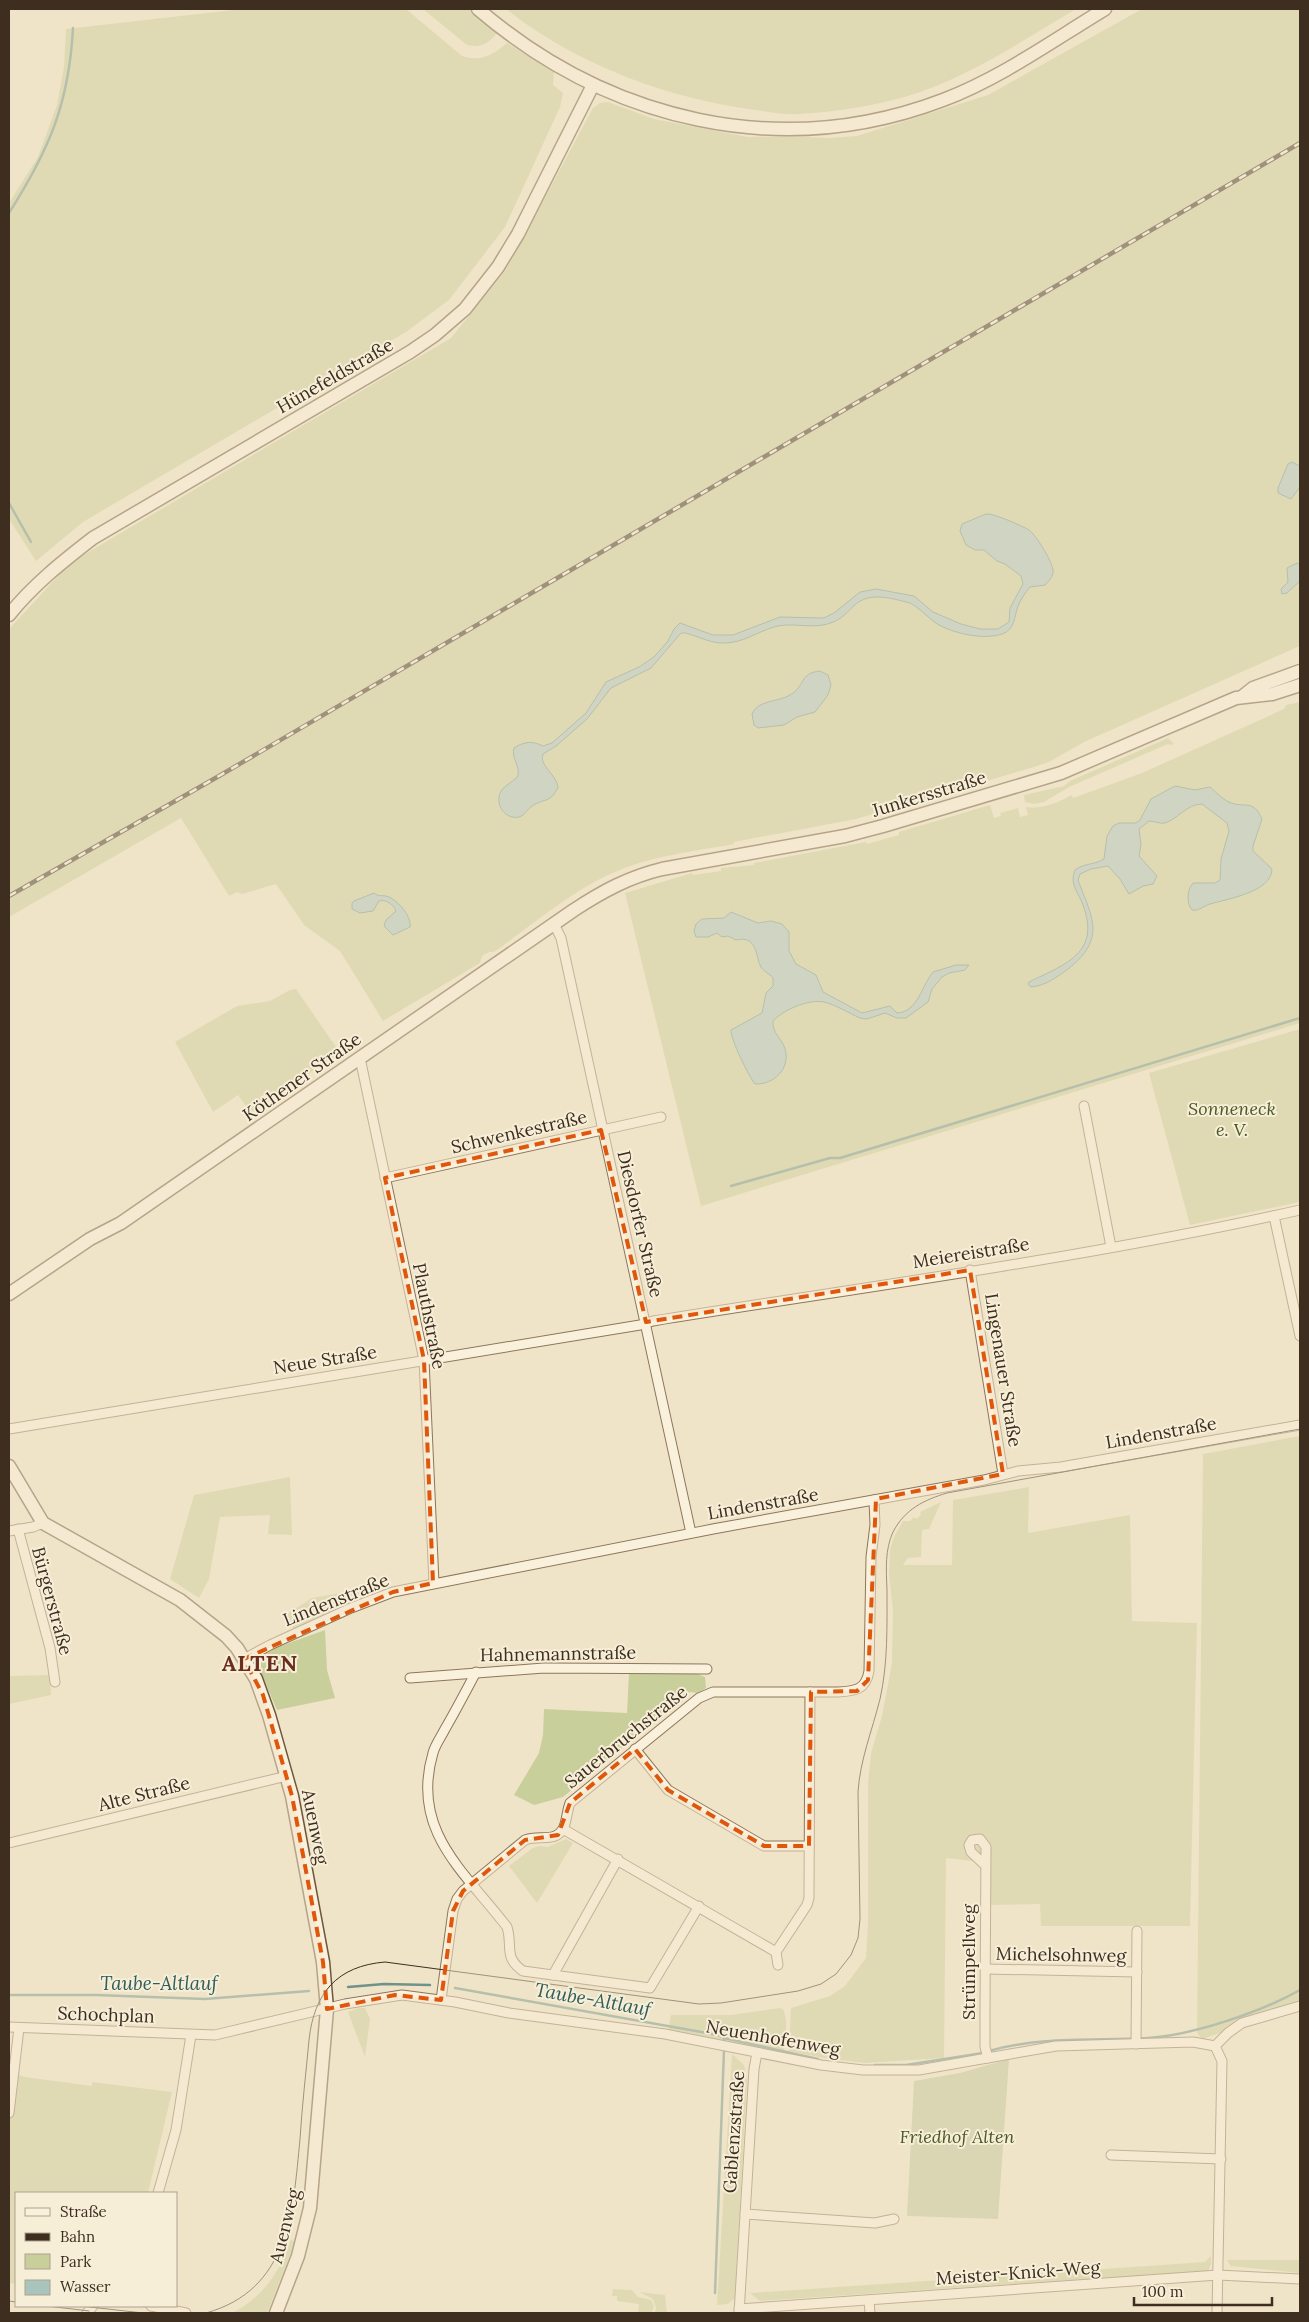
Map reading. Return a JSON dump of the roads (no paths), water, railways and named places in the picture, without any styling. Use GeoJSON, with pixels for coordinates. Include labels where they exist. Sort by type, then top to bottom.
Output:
{"type":"FeatureCollection","features":[{"type":"Feature","properties":{"kind":"main road"},"geometry":{"type":"LineString","coordinates":[[478,9],[505,32],[536,53],[592,84],[653,108],[720,125],[787,130],[854,124],[900,114],[964,91],[1001,72],[1104,9]]}},
{"type":"Feature","properties":{"kind":"main road","name":"Hünefeldstraße"},"geometry":{"type":"LineString","coordinates":[[9,615],[28,591],[57,565],[92,538],[410,352],[435,335],[465,309],[498,267],[518,234],[592,84]]}},
{"type":"Feature","properties":{"kind":"main road","name":"Junkersstraße"},"geometry":{"type":"LineString","coordinates":[[613,886],[642,874],[662,869],[868,831],[1051,776],[1243,696],[1253,688],[1300,671]]}},
{"type":"Feature","properties":{"kind":"main road","name":"Junkersstraße"},"geometry":{"type":"LineString","coordinates":[[1243,696],[1272,694],[1300,685]]}},
{"type":"Feature","properties":{"kind":"main road","name":"Köthener Straße"},"geometry":{"type":"LineString","coordinates":[[9,1294],[90,1239],[121,1223],[554,924],[613,886]]}},
{"type":"Feature","properties":{"kind":"main road","name":"Auenweg"},"geometry":{"type":"LineString","coordinates":[[9,1466],[43,1523],[180,1600],[226,1636],[244,1659],[263,1695],[287,1776],[324,1968],[327,2009],[310,2208],[298,2256],[276,2313]]}},
{"type":"Feature","properties":{"kind":"street","name":"Diesdorfer Straße"},"geometry":{"type":"LineString","coordinates":[[554,924],[561,938],[691,1534]]}},
{"type":"Feature","properties":{"kind":"street","name":"Plauthstraße"},"geometry":{"type":"LineString","coordinates":[[360,1058],[424,1360],[434,1583]]}},
{"type":"Feature","properties":{"kind":"street"},"geometry":{"type":"LineString","coordinates":[[1084,1106],[1111,1247]]}},
{"type":"Feature","properties":{"kind":"street","name":"Schwenkestraße"},"geometry":{"type":"LineString","coordinates":[[385,1178],[661,1117]]}},
{"type":"Feature","properties":{"kind":"street","name":"Meiereistraße"},"geometry":{"type":"LineString","coordinates":[[646,1323],[1188,1234],[1300,1210]]}},
{"type":"Feature","properties":{"kind":"street"},"geometry":{"type":"LineString","coordinates":[[1274,1216],[1300,1336]]}},
{"type":"Feature","properties":{"kind":"street","name":"Lingenauer Straße"},"geometry":{"type":"LineString","coordinates":[[970,1270],[1003,1474]]}},
{"type":"Feature","properties":{"kind":"street","name":"Neue Straße"},"geometry":{"type":"LineString","coordinates":[[9,1428],[646,1323]]}},
{"type":"Feature","properties":{"kind":"street","name":"Lindenstraße"},"geometry":{"type":"LineString","coordinates":[[244,1659],[270,1645],[375,1598],[434,1583],[984,1480],[1003,1474],[1071,1466],[1300,1425]]}},
{"type":"Feature","properties":{"kind":"street","name":"Sauerbruchstraße"},"geometry":{"type":"LineString","coordinates":[[563,1828],[570,1803],[705,1694],[726,1691],[810,1692],[857,1690],[864,1686],[868,1680],[874,1500]]}},
{"type":"Feature","properties":{"kind":"street","name":"Bürgerstraße"},"geometry":{"type":"LineString","coordinates":[[43,1523],[13,1530],[50,1648],[55,1682]]}},
{"type":"Feature","properties":{"kind":"street","name":"Hahnemannstraße"},"geometry":{"type":"LineString","coordinates":[[410,1678],[544,1668],[707,1669]]}},
{"type":"Feature","properties":{"kind":"street"},"geometry":{"type":"LineString","coordinates":[[476,1672],[433,1752],[426,1790],[430,1816],[442,1844],[471,1884],[507,1927],[510,1936],[509,1952],[516,1966],[523,1971],[650,1988],[699,1906]]}},
{"type":"Feature","properties":{"kind":"street"},"geometry":{"type":"LineString","coordinates":[[778,1965],[776,1952],[807,1905],[809,1898],[810,1692]]}},
{"type":"Feature","properties":{"kind":"street"},"geometry":{"type":"LineString","coordinates":[[635,1749],[668,1790],[764,1846],[809,1846]]}},
{"type":"Feature","properties":{"kind":"street","name":"Alte Straße"},"geometry":{"type":"LineString","coordinates":[[9,1844],[287,1776]]}},
{"type":"Feature","properties":{"kind":"street"},"geometry":{"type":"LineString","coordinates":[[441,2000],[453,1911],[457,1899],[471,1884],[525,1840],[536,1837],[552,1838],[563,1828],[776,1952]]}},
{"type":"Feature","properties":{"kind":"street"},"geometry":{"type":"LineString","coordinates":[[553,1975],[618,1859]]}},
{"type":"Feature","properties":{"kind":"street","name":"Strümpellweg"},"geometry":{"type":"LineString","coordinates":[[986,1866],[985,2047],[988,2058]]}},
{"type":"Feature","properties":{"kind":"street"},"geometry":{"type":"LineString","coordinates":[[1136,2041],[1137,1931]]}},
{"type":"Feature","properties":{"kind":"street","name":"Michelsohnweg"},"geometry":{"type":"LineString","coordinates":[[985,1969],[1137,1972]]}},
{"type":"Feature","properties":{"kind":"street","name":"Neuenhofenweg"},"geometry":{"type":"LineString","coordinates":[[327,2009],[395,1995],[441,2000],[508,2013],[665,2034],[821,2065],[886,2072],[938,2068],[1056,2046],[1136,2041],[1194,2042],[1215,2046]]}},
{"type":"Feature","properties":{"kind":"street"},"geometry":{"type":"LineString","coordinates":[[1218,2313],[1222,2061],[1215,2046],[1242,2023],[1300,2006]]}},
{"type":"Feature","properties":{"kind":"street","name":"Schochplan"},"geometry":{"type":"LineString","coordinates":[[9,2027],[191,2036],[233,2032],[327,2009]]}},
{"type":"Feature","properties":{"kind":"street"},"geometry":{"type":"LineString","coordinates":[[9,2113],[19,2028]]}},
{"type":"Feature","properties":{"kind":"street"},"geometry":{"type":"LineString","coordinates":[[158,2192],[176,2130],[191,2036]]}},
{"type":"Feature","properties":{"kind":"street","name":"Gablenzstraße"},"geometry":{"type":"LineString","coordinates":[[739,2311],[754,2069],[757,2053]]}},
{"type":"Feature","properties":{"kind":"street"},"geometry":{"type":"LineString","coordinates":[[1111,2156],[1221,2159]]}},
{"type":"Feature","properties":{"kind":"street","name":"Gablenzstraße"},"geometry":{"type":"LineString","coordinates":[[745,2214],[875,2223],[894,2218]]}},
{"type":"Feature","properties":{"kind":"street","name":"Meister-Knick-Weg"},"geometry":{"type":"LineString","coordinates":[[739,2311],[1218,2275],[1300,2279]]}},
{"type":"Feature","properties":{"kind":"street"},"geometry":{"type":"LineString","coordinates":[[869,2300],[870,2313]]}},
{"type":"Feature","properties":{"kind":"street"},"geometry":{"type":"LineString","coordinates":[[156,2307],[186,2313]]}},
{"type":"Feature","properties":{"kind":"water"},"geometry":{"type":"Polygon","coordinates":[[[1292,462],[1300,466],[1300,487],[1291,499],[1278,493],[1278,488],[1288,464],[1292,462]]]}},
{"type":"Feature","properties":{"kind":"water"},"geometry":{"type":"Polygon","coordinates":[[[986,514],[1029,530],[1044,550],[1053,569],[1052,577],[1045,585],[1030,587],[1026,592],[1018,606],[1012,626],[1006,632],[995,636],[979,636],[953,631],[939,625],[911,604],[879,597],[860,601],[834,622],[817,626],[780,626],[731,643],[718,643],[681,633],[651,668],[611,688],[587,719],[556,746],[543,754],[542,758],[545,766],[557,782],[558,787],[552,796],[535,804],[519,817],[509,816],[502,810],[499,801],[501,791],[518,776],[518,768],[513,752],[514,748],[528,742],[543,746],[552,743],[586,713],[606,682],[639,667],[654,657],[680,623],[713,635],[733,635],[780,617],[824,618],[834,613],[860,592],[876,589],[914,596],[933,612],[961,624],[980,629],[998,629],[1009,622],[1010,608],[1023,584],[1021,576],[1005,564],[997,561],[984,550],[975,550],[966,545],[960,531],[962,524],[986,514]]]}},
{"type":"Feature","properties":{"kind":"water"},"geometry":{"type":"Polygon","coordinates":[[[1297,563],[1300,564],[1300,581],[1287,593],[1282,594],[1281,589],[1288,582],[1287,568],[1297,563]]]}},
{"type":"Feature","properties":{"kind":"water"},"geometry":{"type":"Polygon","coordinates":[[[820,671],[828,675],[831,685],[828,695],[815,712],[797,717],[784,725],[758,728],[754,725],[752,714],[755,709],[763,704],[790,695],[795,692],[805,677],[813,672],[820,671]]]}},
{"type":"Feature","properties":{"kind":"water"},"geometry":{"type":"Polygon","coordinates":[[[1175,786],[1195,790],[1210,787],[1229,802],[1255,808],[1262,819],[1253,851],[1272,869],[1270,877],[1257,889],[1197,910],[1192,910],[1188,896],[1189,889],[1193,883],[1215,883],[1220,880],[1221,859],[1229,831],[1227,823],[1202,804],[1192,806],[1165,823],[1149,821],[1139,829],[1141,845],[1139,856],[1157,876],[1153,884],[1143,886],[1129,894],[1120,879],[1108,866],[1091,869],[1080,874],[1078,880],[1088,906],[1093,927],[1088,947],[1080,958],[1060,975],[1046,983],[1031,987],[1028,984],[1029,982],[1068,961],[1078,953],[1084,944],[1088,932],[1087,918],[1074,886],[1075,870],[1104,859],[1107,836],[1113,826],[1119,823],[1136,823],[1140,820],[1151,799],[1175,786]]]}},
{"type":"Feature","properties":{"kind":"water"},"geometry":{"type":"Polygon","coordinates":[[[374,893],[390,897],[399,904],[406,913],[410,927],[393,935],[384,926],[386,920],[396,911],[387,901],[379,901],[373,911],[360,913],[352,909],[354,901],[374,893]]]}},
{"type":"Feature","properties":{"kind":"water"},"geometry":{"type":"Polygon","coordinates":[[[731,912],[758,923],[771,921],[782,924],[789,932],[789,951],[796,964],[816,975],[823,992],[862,1013],[890,1006],[897,1013],[904,1011],[915,1003],[933,972],[956,965],[969,965],[965,970],[949,973],[942,977],[932,989],[928,1002],[906,1018],[897,1018],[885,1013],[867,1019],[860,1018],[824,1002],[811,1002],[789,1009],[773,1021],[774,1029],[785,1049],[786,1056],[783,1069],[774,1079],[762,1084],[755,1084],[740,1057],[733,1041],[731,1030],[762,1013],[766,993],[773,986],[773,978],[761,967],[752,943],[743,939],[736,940],[728,936],[722,937],[717,933],[708,937],[696,937],[694,931],[696,924],[702,919],[724,918],[731,912]]]}},
{"type":"Feature","properties":{"kind":"waterway"},"geometry":{"type":"LineString","coordinates":[[9,213],[46,147],[62,103],[71,55],[73,28]]}},
{"type":"Feature","properties":{"kind":"waterway"},"geometry":{"type":"LineString","coordinates":[[9,503],[31,542]]}},
{"type":"Feature","properties":{"kind":"waterway"},"geometry":{"type":"LineString","coordinates":[[731,1186],[830,1158],[840,1158],[1300,1018]]}},
{"type":"Feature","properties":{"kind":"waterway","name":"Taube-Altlauf"},"geometry":{"type":"LineString","coordinates":[[348,1987],[384,1984],[430,1985]]}},
{"type":"Feature","properties":{"kind":"waterway","name":"Taube-Altlauf"},"geometry":{"type":"LineString","coordinates":[[455,1988],[718,2035],[724,2038],[724,2041]]}},
{"type":"Feature","properties":{"kind":"waterway"},"geometry":{"type":"LineString","coordinates":[[989,2051],[1009,2046],[1048,2041],[1166,2036],[1206,2027],[1247,2014],[1300,1990]]}},
{"type":"Feature","properties":{"kind":"waterway","name":"Taube-Altlauf"},"geometry":{"type":"LineString","coordinates":[[9,1995],[96,1995],[205,1999],[309,1991]]}},
{"type":"Feature","properties":{"kind":"waterway"},"geometry":{"type":"LineString","coordinates":[[724,2038],[818,2059]]}},
{"type":"Feature","properties":{"kind":"waterway","name":"Taube-Altlauf"},"geometry":{"type":"LineString","coordinates":[[715,2293],[724,2050]]}},
{"type":"Feature","properties":{"kind":"waterway"},"geometry":{"type":"LineString","coordinates":[[875,2065],[906,2065],[983,2053]]}},
{"type":"Feature","properties":{"kind":"tram line"},"geometry":{"type":"LineString","coordinates":[[206,2313],[234,2302],[255,2286],[270,2267],[282,2245],[294,2194],[312,2023],[316,2009],[331,1985],[341,1976],[354,1969],[385,1962],[699,2004],[721,2003],[798,1991],[821,1984],[836,1974],[851,1955],[858,1938],[860,1919],[859,1780],[883,1686],[887,1630],[887,1552],[893,1532],[909,1511],[923,1502],[947,1493],[1300,1429]]}},
{"type":"Feature","properties":{"kind":"tram line"},"geometry":{"type":"LineString","coordinates":[[9,2301],[15,2302]]}},
{"type":"Feature","properties":{"kind":"tram line"},"geometry":{"type":"LineString","coordinates":[[55,2307],[89,2311]]}},
{"type":"Feature","properties":{"kind":"tram line"},"geometry":{"type":"LineString","coordinates":[[90,2307],[143,2313]]}},
{"type":"Feature","properties":{"kind":"railway"},"geometry":{"type":"LineString","coordinates":[[9,896],[219,776],[1300,143]]}},
{"type":"Feature","properties":{"kind":"district","name":"ALTEN"},"geometry":{"type":"Point","coordinates":[260,1663]}},
{"type":"Feature","properties":{"kind":"park label","name":"Sonneneck e. V."},"geometry":{"type":"Point","coordinates":[1232,1119]}},
{"type":"Feature","properties":{"kind":"park label","name":"Friedhof Alten"},"geometry":{"type":"Point","coordinates":[957,2137]}}]}
